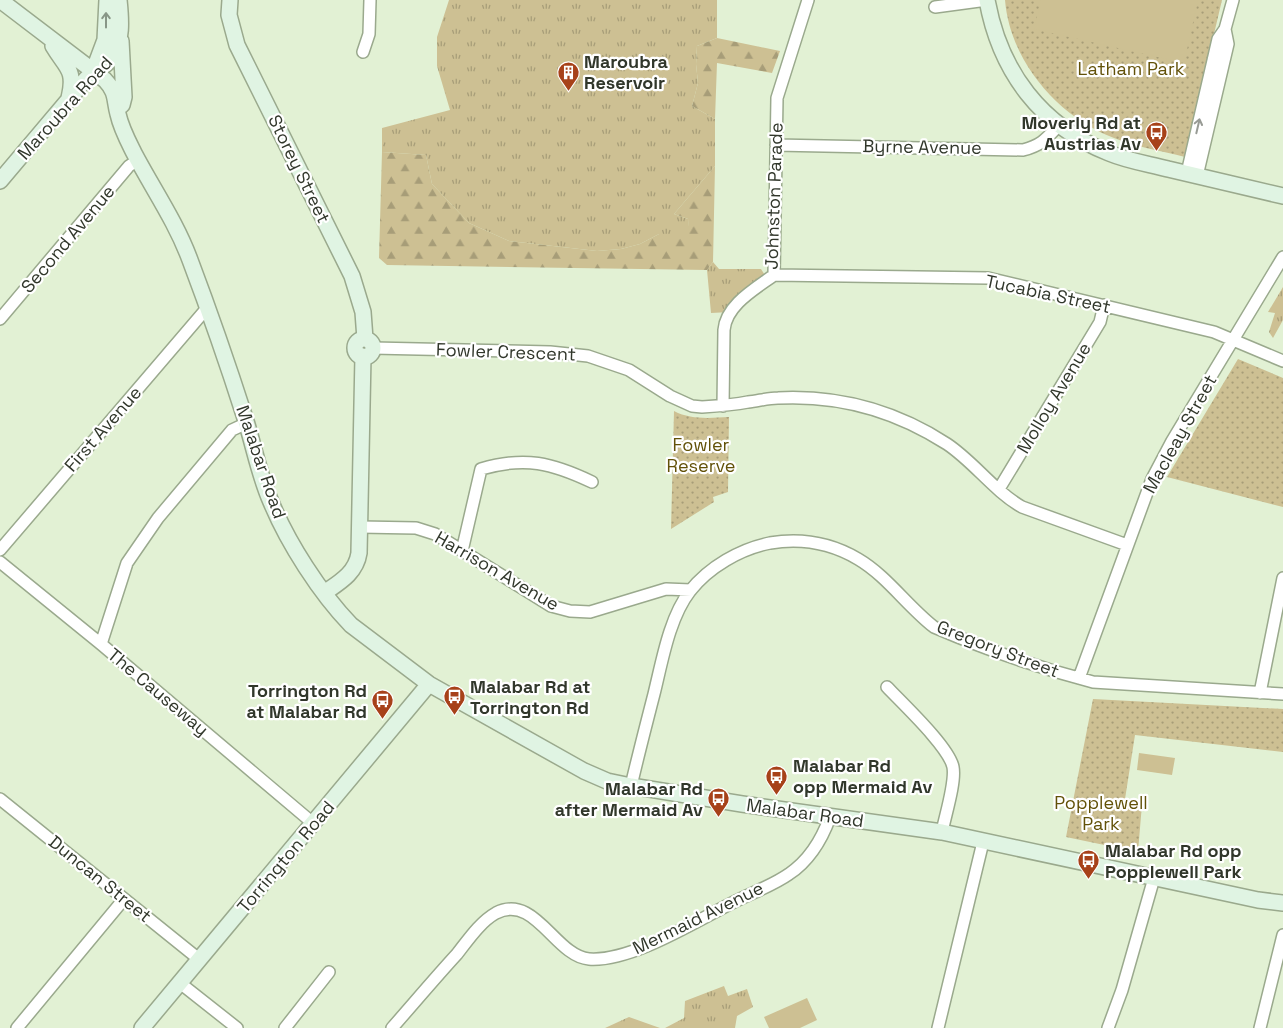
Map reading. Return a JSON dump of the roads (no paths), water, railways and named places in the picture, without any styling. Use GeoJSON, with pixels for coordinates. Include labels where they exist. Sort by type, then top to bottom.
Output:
{"type":"FeatureCollection","features":[{"type":"Feature","properties":{"kind":"main road","name":"Malabar Road"},"geometry":{"type":"LineString","coordinates":[[0,0],[112,88],[118,115],[128,140],[181,237],[246,422],[270,501],[295,549],[324,593],[351,625],[429,684],[584,771],[607,781],[830,817],[942,832],[1258,900],[1283,903]]}},
{"type":"Feature","properties":{"kind":"main road"},"geometry":{"type":"LineString","coordinates":[[93,72],[106,40],[107,0]]}},
{"type":"Feature","properties":{"kind":"main road","name":"Maroubra Road"},"geometry":{"type":"LineString","coordinates":[[0,181],[69,98],[93,72],[110,60],[114,54],[121,30],[118,0]]}},
{"type":"Feature","properties":{"kind":"main road","name":"Storey Street"},"geometry":{"type":"LineString","coordinates":[[230,0],[230,21],[237,45],[352,276],[362,312],[367,348],[360,553],[357,564],[344,579],[324,593]]}},
{"type":"Feature","properties":{"kind":"main road"},"geometry":{"type":"LineString","coordinates":[[987,0],[997,41],[1014,76],[1038,107],[1059,125],[1082,140],[1112,154],[1283,196]]}},
{"type":"Feature","properties":{"kind":"main road"},"geometry":{"type":"LineString","coordinates":[[118,115],[124,98],[121,30]]}},
{"type":"Feature","properties":{"kind":"main road"},"geometry":{"type":"LineString","coordinates":[[47,36],[70,71],[73,81],[69,98]]}},
{"type":"Feature","properties":{"kind":"main road","name":"Torrington Road"},"geometry":{"type":"LineString","coordinates":[[142,1028],[429,684]]}},
{"type":"Feature","properties":{"kind":"street"},"geometry":{"type":"LineString","coordinates":[[363,52],[369,34],[370,0]]}},
{"type":"Feature","properties":{"kind":"street","name":"Johnston Parade"},"geometry":{"type":"LineString","coordinates":[[723,406],[724,330],[726,318],[734,306],[774,275],[777,98],[808,0]]}},
{"type":"Feature","properties":{"kind":"street"},"geometry":{"type":"LineString","coordinates":[[935,7],[987,0]]}},
{"type":"Feature","properties":{"kind":"street"},"geometry":{"type":"LineString","coordinates":[[1192,175],[1228,44],[1226,29],[1233,0]]}},
{"type":"Feature","properties":{"kind":"street","name":"Byrne Avenue"},"geometry":{"type":"LineString","coordinates":[[776,144],[1023,150],[1037,146],[1059,125]]}},
{"type":"Feature","properties":{"kind":"street","name":"Second Avenue"},"geometry":{"type":"LineString","coordinates":[[0,320],[129,166],[138,160]]}},
{"type":"Feature","properties":{"kind":"street","name":"Macleay Street"},"geometry":{"type":"LineString","coordinates":[[1079,678],[1155,473],[1172,441],[1283,257]]}},
{"type":"Feature","properties":{"kind":"street","name":"Tucabia Street"},"geometry":{"type":"LineString","coordinates":[[774,275],[983,278],[1001,281],[1214,332],[1283,361]]}},
{"type":"Feature","properties":{"kind":"street","name":"Molloy Avenue"},"geometry":{"type":"LineString","coordinates":[[1000,489],[1100,322],[1104,305]]}},
{"type":"Feature","properties":{"kind":"street","name":"First Avenue"},"geometry":{"type":"LineString","coordinates":[[0,550],[207,308]]}},
{"type":"Feature","properties":{"kind":"street","name":"Fowler Crescent"},"geometry":{"type":"LineString","coordinates":[[367,348],[550,352],[588,356],[629,370],[670,396],[692,406],[723,406],[775,398],[802,397],[832,400],[868,408],[907,422],[948,445],[1000,489],[1010,500],[1127,545]]}},
{"type":"Feature","properties":{"kind":"street"},"geometry":{"type":"LineString","coordinates":[[101,644],[127,563],[158,518],[232,430],[246,422]]}},
{"type":"Feature","properties":{"kind":"street"},"geometry":{"type":"LineString","coordinates":[[462,550],[477,465],[544,463],[570,471],[592,482]]}},
{"type":"Feature","properties":{"kind":"street","name":"Harrison Avenue"},"geometry":{"type":"LineString","coordinates":[[360,527],[425,530],[435,534],[538,599],[551,606],[566,610],[590,612],[666,589],[690,590]]}},
{"type":"Feature","properties":{"kind":"street","name":"Gregory Street"},"geometry":{"type":"LineString","coordinates":[[630,786],[666,645],[676,616],[690,590],[715,567],[745,551],[765,544],[782,541],[799,540],[821,544],[857,558],[875,570],[921,617],[934,627],[1039,666],[1093,682],[1283,694]]}},
{"type":"Feature","properties":{"kind":"street","name":"The Causeway"},"geometry":{"type":"LineString","coordinates":[[0,562],[101,644],[314,824]]}},
{"type":"Feature","properties":{"kind":"street"},"geometry":{"type":"LineString","coordinates":[[1260,693],[1283,578]]}},
{"type":"Feature","properties":{"kind":"street"},"geometry":{"type":"LineString","coordinates":[[887,687],[939,743],[953,767],[952,784],[942,832]]}},
{"type":"Feature","properties":{"kind":"street","name":"Duncan Street"},"geometry":{"type":"LineString","coordinates":[[1,803],[200,960]]}},
{"type":"Feature","properties":{"kind":"street","name":"Mermaid Avenue"},"geometry":{"type":"LineString","coordinates":[[392,1028],[479,928],[496,913],[511,909],[527,913],[572,953],[586,959],[602,959],[624,954],[648,945],[789,874],[802,864],[820,840],[830,817]]}},
{"type":"Feature","properties":{"kind":"street"},"geometry":{"type":"LineString","coordinates":[[938,1028],[983,842]]}},
{"type":"Feature","properties":{"kind":"street"},"geometry":{"type":"LineString","coordinates":[[1108,1028],[1122,990],[1154,878]]}},
{"type":"Feature","properties":{"kind":"street"},"geometry":{"type":"LineString","coordinates":[[17,1028],[124,899]]}},
{"type":"Feature","properties":{"kind":"street"},"geometry":{"type":"LineString","coordinates":[[1260,1028],[1283,935]]}},
{"type":"Feature","properties":{"kind":"street"},"geometry":{"type":"LineString","coordinates":[[285,1028],[329,972]]}},
{"type":"Feature","properties":{"kind":"street"},"geometry":{"type":"LineString","coordinates":[[180,983],[238,1028]]}},
{"type":"Feature","properties":{"kind":"place","name":"Maroubra Reservoir"},"geometry":{"type":"Point","coordinates":[568,91]}},
{"type":"Feature","properties":{"kind":"place","name":"Moverly Rd at Austrias Av"},"geometry":{"type":"Point","coordinates":[1157,152]}},
{"type":"Feature","properties":{"kind":"place","name":"Malabar Rd at Torrington Rd"},"geometry":{"type":"Point","coordinates":[454,716]}},
{"type":"Feature","properties":{"kind":"place","name":"Torrington Rd at Malabar Rd"},"geometry":{"type":"Point","coordinates":[383,720]}},
{"type":"Feature","properties":{"kind":"place","name":"Malabar Rd opp Mermaid Av"},"geometry":{"type":"Point","coordinates":[777,795]}},
{"type":"Feature","properties":{"kind":"place","name":"Malabar Rd after Mermaid Av"},"geometry":{"type":"Point","coordinates":[719,818]}},
{"type":"Feature","properties":{"kind":"place","name":"Malabar Rd opp Popplewell Park"},"geometry":{"type":"Point","coordinates":[1089,880]}},
{"type":"Feature","properties":{"kind":"park label","name":"Latham Park"},"geometry":{"type":"Point","coordinates":[1131,69]}},
{"type":"Feature","properties":{"kind":"park label","name":"Fowler Reserve"},"geometry":{"type":"Point","coordinates":[701,455]}},
{"type":"Feature","properties":{"kind":"park label","name":"Popplewell Park"},"geometry":{"type":"Point","coordinates":[1101,813]}}]}
